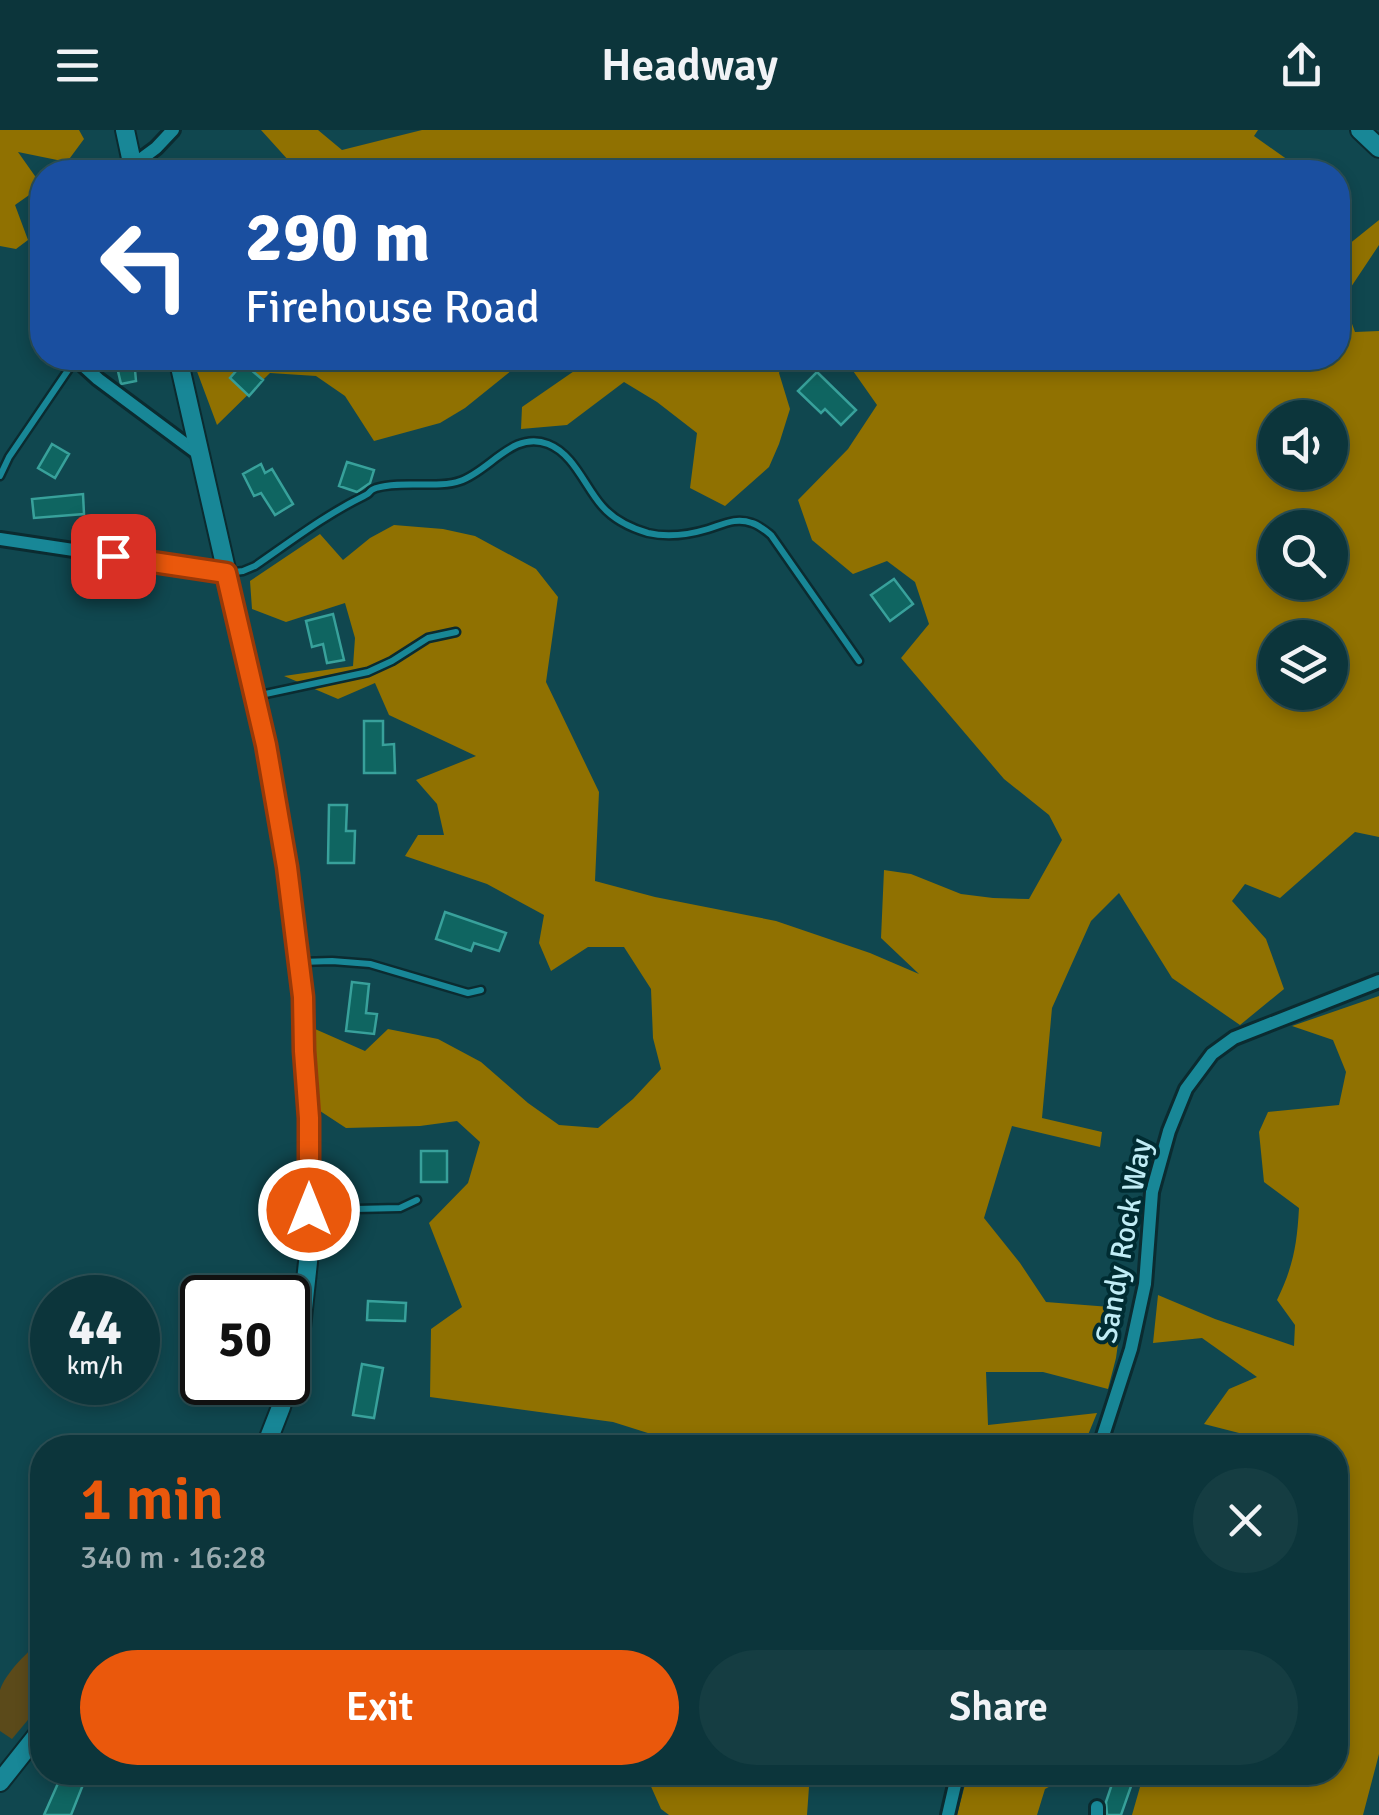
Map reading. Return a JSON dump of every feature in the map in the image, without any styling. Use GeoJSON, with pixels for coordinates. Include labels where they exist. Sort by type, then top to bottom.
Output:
{"type":"FeatureCollection","features":[{"type":"Feature","properties":{"kind":"main road"},"geometry":{"type":"LineString","coordinates":[[125,130],[132,160]]}},
{"type":"Feature","properties":{"kind":"main road"},"geometry":{"type":"LineString","coordinates":[[1360,130],[1379,148]]}},
{"type":"Feature","properties":{"kind":"main road"},"geometry":{"type":"LineString","coordinates":[[181,370],[266,745],[287,867],[303,997],[309,1118],[308,1262],[300,1336],[270,1435]]}},
{"type":"Feature","properties":{"kind":"main road"},"geometry":{"type":"LineString","coordinates":[[0,1782],[30,1744]]}},
{"type":"Feature","properties":{"kind":"street"},"geometry":{"type":"LineString","coordinates":[[143,160],[173,130]]}},
{"type":"Feature","properties":{"kind":"street"},"geometry":{"type":"LineString","coordinates":[[89,370],[200,455]]}},
{"type":"Feature","properties":{"kind":"street"},"geometry":{"type":"LineString","coordinates":[[0,539],[226,573]]}},
{"type":"Feature","properties":{"kind":"street","name":"Sandy Rock Way"},"geometry":{"type":"LineString","coordinates":[[1103,1435],[1131,1349],[1145,1284],[1152,1192],[1186,1089],[1212,1054],[1234,1038],[1379,981]]}},
{"type":"Feature","properties":{"kind":"street"},"geometry":{"type":"LineString","coordinates":[[948,1815],[955,1785]]}},
{"type":"Feature","properties":{"kind":"lane"},"geometry":{"type":"LineString","coordinates":[[0,476],[68,370]]}},
{"type":"Feature","properties":{"kind":"lane"},"geometry":{"type":"LineString","coordinates":[[226,573],[254,566],[374,489],[460,482],[507,450],[534,440],[559,451],[604,508],[616,520],[633,528],[678,536],[729,520],[757,524],[771,536],[859,661]]}},
{"type":"Feature","properties":{"kind":"lane"},"geometry":{"type":"LineString","coordinates":[[254,696],[368,672],[428,638],[456,632]]}},
{"type":"Feature","properties":{"kind":"lane"},"geometry":{"type":"LineString","coordinates":[[299,962],[370,964],[468,993],[481,990]]}},
{"type":"Feature","properties":{"kind":"lane"},"geometry":{"type":"LineString","coordinates":[[309,1210],[400,1208],[417,1200]]}},
{"type":"Feature","properties":{"kind":"shaded area"},"geometry":{"type":"Polygon","coordinates":[[[0,130],[79,130],[84,139],[68,160],[18,152],[30,169],[30,194],[15,205],[28,240],[16,249],[0,246],[0,130]]]}},
{"type":"Feature","properties":{"kind":"shaded area"},"geometry":{"type":"Polygon","coordinates":[[[261,130],[318,130],[342,150],[422,130],[1258,130],[1254,136],[1288,160],[288,160],[261,130]]]}},
{"type":"Feature","properties":{"kind":"shaded area"},"geometry":{"type":"Polygon","coordinates":[[[1379,220],[1379,245],[1350,288],[1350,243],[1379,220]]]}},
{"type":"Feature","properties":{"kind":"shaded area"},"geometry":{"type":"Polygon","coordinates":[[[1350,318],[1355,332],[1379,331],[1379,837],[1355,832],[1280,898],[1245,884],[1232,901],[1266,939],[1284,989],[1240,1025],[1172,978],[1119,893],[1091,921],[1052,1008],[1042,1118],[1102,1132],[1100,1147],[1012,1126],[984,1218],[1046,1302],[1123,1308],[1108,1389],[1043,1372],[986,1372],[988,1425],[1097,1413],[1088,1435],[654,1435],[613,1422],[430,1397],[431,1329],[462,1307],[429,1223],[468,1183],[480,1142],[457,1121],[346,1128],[317,1109],[315,1029],[365,1051],[388,1029],[438,1039],[481,1062],[559,1125],[598,1128],[661,1069],[653,1038],[651,989],[624,947],[588,947],[551,971],[539,943],[544,915],[487,884],[405,856],[418,835],[444,835],[437,804],[416,780],[476,756],[389,715],[375,683],[338,699],[284,676],[353,666],[355,638],[345,603],[286,622],[252,609],[250,581],[320,534],[343,560],[394,525],[475,536],[536,569],[558,597],[546,682],[599,792],[595,881],[776,921],[919,974],[881,938],[884,870],[911,874],[961,894],[1029,899],[1062,840],[1049,815],[1004,779],[901,658],[929,624],[915,582],[887,561],[853,574],[812,540],[798,500],[848,449],[877,405],[852,370],[1350,370],[1350,318]]]}},
{"type":"Feature","properties":{"kind":"shaded area"},"geometry":{"type":"Polygon","coordinates":[[[196,370],[512,370],[440,423],[374,441],[345,396],[316,376],[270,373],[217,425],[196,370]]]}},
{"type":"Feature","properties":{"kind":"shaded area"},"geometry":{"type":"Polygon","coordinates":[[[576,370],[780,370],[790,409],[769,467],[725,506],[690,488],[697,433],[624,382],[567,425],[521,429],[522,407],[576,370]]]}},
{"type":"Feature","properties":{"kind":"shaded area"},"geometry":{"type":"Polygon","coordinates":[[[1379,996],[1379,1754],[1363,1815],[1132,1815],[1141,1785],[1348,1785],[1348,1435],[1244,1435],[1204,1424],[1229,1389],[1257,1377],[1202,1338],[1153,1343],[1158,1295],[1294,1346],[1295,1325],[1277,1300],[1293,1256],[1299,1208],[1264,1182],[1259,1132],[1268,1112],[1339,1105],[1346,1072],[1333,1040],[1292,1026],[1379,996]]]}},
{"type":"Feature","properties":{"kind":"shaded area"},"geometry":{"type":"Polygon","coordinates":[[[30,1651],[30,1717],[12,1739],[0,1731],[0,1690],[30,1651]]]}},
{"type":"Feature","properties":{"kind":"shaded area"},"geometry":{"type":"Polygon","coordinates":[[[650,1785],[809,1785],[807,1815],[669,1815],[661,1809],[650,1785]]]}},
{"type":"Feature","properties":{"kind":"shaded area"},"geometry":{"type":"Polygon","coordinates":[[[965,1785],[1052,1785],[1045,1789],[1037,1815],[957,1815],[965,1785]]]}},
{"type":"Feature","properties":{"kind":"building"},"geometry":{"type":"Polygon","coordinates":[[[118,370],[135,370],[136,381],[121,384],[118,370]]]}},
{"type":"Feature","properties":{"kind":"building"},"geometry":{"type":"Polygon","coordinates":[[[237,370],[251,370],[263,380],[249,396],[230,378],[237,370]]]}},
{"type":"Feature","properties":{"kind":"building"},"geometry":{"type":"Polygon","coordinates":[[[817,372],[856,410],[841,425],[798,391],[817,372]]]}},
{"type":"Feature","properties":{"kind":"building"},"geometry":{"type":"Polygon","coordinates":[[[52,444],[69,454],[55,478],[38,468],[52,444]]]}},
{"type":"Feature","properties":{"kind":"building"},"geometry":{"type":"Polygon","coordinates":[[[347,462],[374,470],[370,483],[357,492],[339,486],[347,462]]]}},
{"type":"Feature","properties":{"kind":"building"},"geometry":{"type":"Polygon","coordinates":[[[261,464],[265,473],[272,469],[293,504],[275,515],[261,493],[254,496],[243,474],[261,464]]]}},
{"type":"Feature","properties":{"kind":"building"},"geometry":{"type":"Polygon","coordinates":[[[83,494],[84,514],[34,518],[32,499],[83,494]]]}},
{"type":"Feature","properties":{"kind":"building"},"geometry":{"type":"Polygon","coordinates":[[[894,579],[913,604],[890,621],[871,595],[894,579]]]}},
{"type":"Feature","properties":{"kind":"building"},"geometry":{"type":"Polygon","coordinates":[[[333,614],[344,660],[327,663],[323,644],[312,647],[306,621],[333,614]]]}},
{"type":"Feature","properties":{"kind":"building"},"geometry":{"type":"Polygon","coordinates":[[[364,721],[383,721],[383,745],[394,744],[395,773],[364,773],[364,721]]]}},
{"type":"Feature","properties":{"kind":"building"},"geometry":{"type":"Polygon","coordinates":[[[329,805],[347,805],[346,831],[355,831],[354,863],[328,863],[329,805]]]}},
{"type":"Feature","properties":{"kind":"building"},"geometry":{"type":"Polygon","coordinates":[[[445,912],[506,933],[499,951],[474,943],[471,951],[436,939],[445,912]]]}},
{"type":"Feature","properties":{"kind":"building"},"geometry":{"type":"Polygon","coordinates":[[[352,982],[369,984],[366,1013],[377,1014],[374,1034],[346,1031],[352,982]]]}},
{"type":"Feature","properties":{"kind":"building"},"geometry":{"type":"Polygon","coordinates":[[[421,1151],[447,1151],[447,1182],[421,1182],[421,1151]]]}},
{"type":"Feature","properties":{"kind":"building"},"geometry":{"type":"Polygon","coordinates":[[[368,1301],[406,1303],[405,1321],[367,1320],[368,1301]]]}},
{"type":"Feature","properties":{"kind":"building"},"geometry":{"type":"Polygon","coordinates":[[[362,1364],[383,1368],[374,1418],[353,1415],[362,1364]]]}},
{"type":"Feature","properties":{"kind":"building"},"geometry":{"type":"Polygon","coordinates":[[[57,1785],[83,1785],[71,1815],[44,1815],[57,1785]]]}},
{"type":"Feature","properties":{"kind":"building"},"geometry":{"type":"Polygon","coordinates":[[[1112,1785],[1131,1785],[1121,1815],[1107,1815],[1112,1785]]]}},
{"type":"Feature","properties":{"kind":"route"},"geometry":{"type":"LineString","coordinates":[[113,556],[226,573],[266,745],[287,867],[303,997],[309,1210]]}}]}
